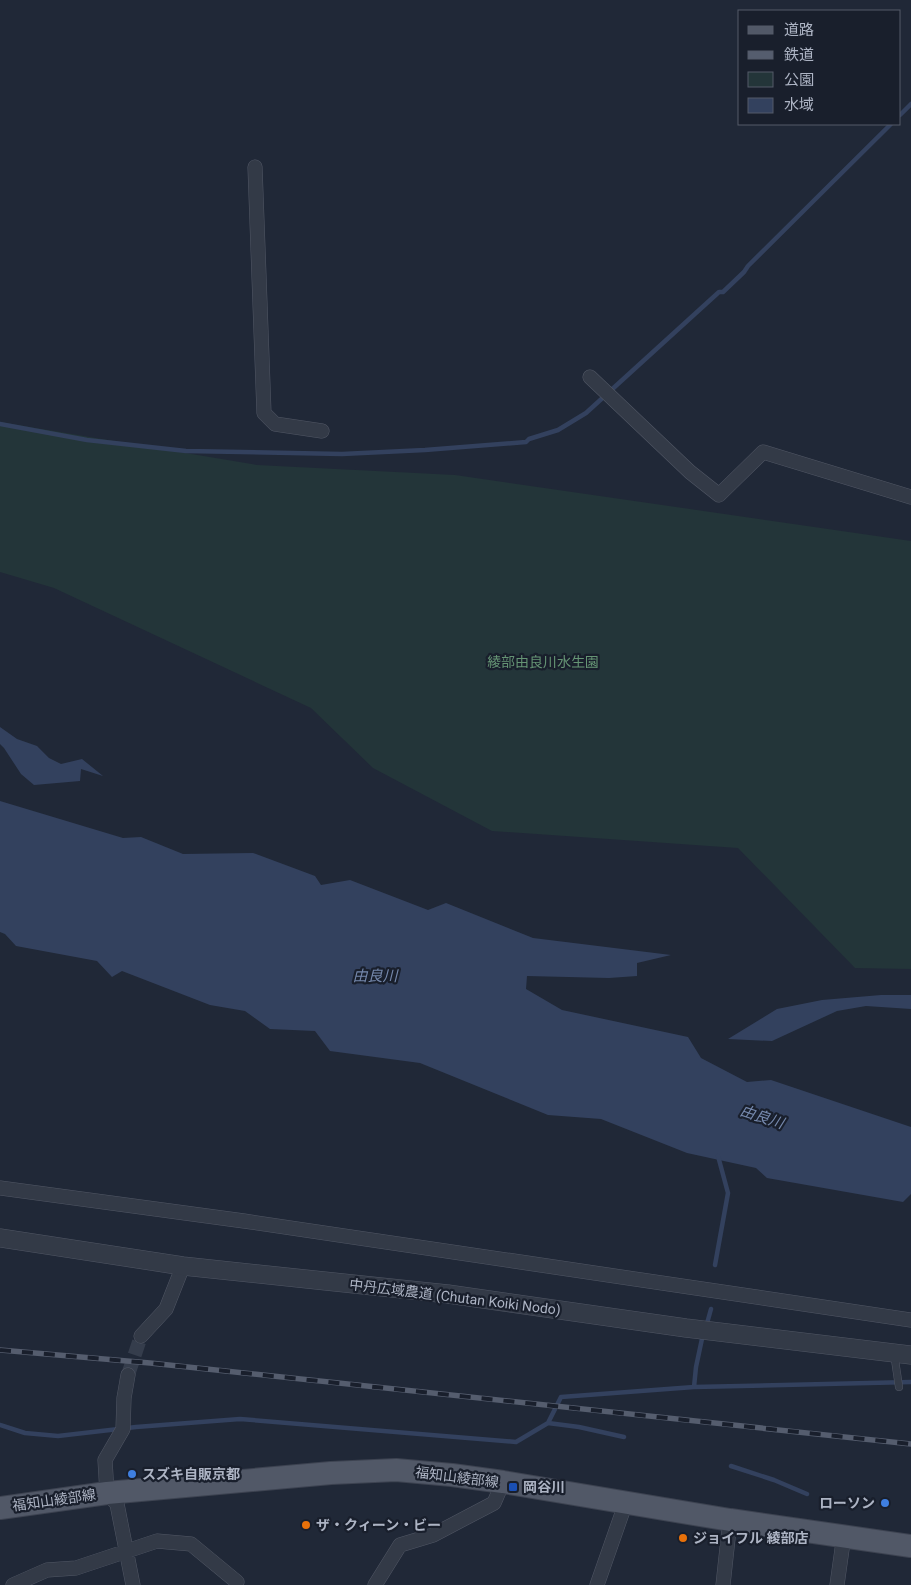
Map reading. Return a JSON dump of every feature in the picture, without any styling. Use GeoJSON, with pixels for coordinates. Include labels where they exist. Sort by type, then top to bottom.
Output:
{"type":"FeatureCollection","features":[{"type":"Feature","properties":{"kind":"main road","name":"福知山綾部線"},"geometry":{"type":"LineString","coordinates":[[0,1508],[107,1493],[331,1473],[396,1470],[503,1482],[730,1520],[911,1546]]}},
{"type":"Feature","properties":{"kind":"street"},"geometry":{"type":"LineString","coordinates":[[256,167],[264,413],[274,424],[322,431]]}},
{"type":"Feature","properties":{"kind":"street"},"geometry":{"type":"LineString","coordinates":[[590,377],[690,472],[719,495],[763,452],[911,497]]}},
{"type":"Feature","properties":{"kind":"street"},"geometry":{"type":"LineString","coordinates":[[0,1188],[253,1222],[911,1320]]}},
{"type":"Feature","properties":{"kind":"street","name":"中丹広域農道 (Chutan Koiki Nodo)"},"geometry":{"type":"LineString","coordinates":[[0,1238],[183,1266],[448,1294],[695,1330],[902,1354]]}},
{"type":"Feature","properties":{"kind":"street"},"geometry":{"type":"LineString","coordinates":[[141,1336],[166,1309],[183,1266]]}},
{"type":"Feature","properties":{"kind":"street"},"geometry":{"type":"LineString","coordinates":[[128,1375],[124,1398],[123,1429],[105,1460],[107,1493],[117,1504],[133,1585]]}},
{"type":"Feature","properties":{"kind":"street"},"geometry":{"type":"LineString","coordinates":[[374,1585],[400,1544],[433,1535],[494,1503],[503,1482]]}},
{"type":"Feature","properties":{"kind":"street"},"geometry":{"type":"LineString","coordinates":[[597,1585],[626,1502]]}},
{"type":"Feature","properties":{"kind":"street"},"geometry":{"type":"LineString","coordinates":[[723,1585],[730,1520]]}},
{"type":"Feature","properties":{"kind":"street"},"geometry":{"type":"LineString","coordinates":[[837,1585],[844,1535]]}},
{"type":"Feature","properties":{"kind":"street"},"geometry":{"type":"LineString","coordinates":[[12,1585],[47,1570],[76,1568],[157,1541],[191,1544],[237,1582]]}},
{"type":"Feature","properties":{"kind":"lane"},"geometry":{"type":"LineString","coordinates":[[899,1387],[902,1354]]}},
{"type":"Feature","properties":{"kind":"green space","name":"綾部由良川水生園"},"geometry":{"type":"Polygon","coordinates":[[[0,422],[257,465],[455,475],[911,541],[911,969],[855,968],[738,848],[492,831],[373,768],[311,708],[54,588],[0,572],[0,422]]]}},
{"type":"Feature","properties":{"kind":"water"},"geometry":{"type":"Polygon","coordinates":[[[0,727],[17,739],[37,746],[49,758],[61,764],[82,759],[103,776],[81,769],[80,781],[34,785],[21,774],[0,744],[0,727]]]}},
{"type":"Feature","properties":{"kind":"water","name":"由良川"},"geometry":{"type":"Polygon","coordinates":[[[0,801],[123,838],[141,837],[183,854],[253,853],[315,876],[321,885],[350,880],[428,910],[446,903],[533,938],[671,955],[637,963],[637,976],[609,978],[527,976],[526,989],[562,1010],[688,1037],[701,1058],[747,1082],[771,1080],[911,1127],[911,1194],[903,1202],[767,1178],[756,1168],[687,1153],[601,1119],[548,1115],[420,1063],[330,1051],[315,1031],[270,1029],[245,1011],[210,1005],[122,971],[112,977],[97,961],[16,946],[5,934],[0,932],[0,801]]]}},
{"type":"Feature","properties":{"kind":"water"},"geometry":{"type":"Polygon","coordinates":[[[881,995],[911,995],[911,1009],[866,1006],[837,1011],[772,1041],[728,1039],[777,1009],[822,1000],[881,995]]]}},
{"type":"Feature","properties":{"kind":"waterway"},"geometry":{"type":"LineString","coordinates":[[901,114],[911,104]]}},
{"type":"Feature","properties":{"kind":"waterway"},"geometry":{"type":"LineString","coordinates":[[0,424],[87,440],[186,451],[342,454],[526,442],[529,439],[558,430],[586,413],[719,292],[723,292],[890,125]]}},
{"type":"Feature","properties":{"kind":"waterway"},"geometry":{"type":"LineString","coordinates":[[715,1265],[728,1193],[718,1156]]}},
{"type":"Feature","properties":{"kind":"waterway"},"geometry":{"type":"LineString","coordinates":[[706,1327],[711,1309]]}},
{"type":"Feature","properties":{"kind":"waterway"},"geometry":{"type":"LineString","coordinates":[[694,1387],[703,1334]]}},
{"type":"Feature","properties":{"kind":"waterway"},"geometry":{"type":"LineString","coordinates":[[0,1425],[25,1433],[58,1436],[136,1427],[240,1419],[516,1442],[548,1423],[561,1397],[694,1387],[911,1382]]}},
{"type":"Feature","properties":{"kind":"waterway"},"geometry":{"type":"LineString","coordinates":[[548,1423],[579,1427],[624,1437]]}},
{"type":"Feature","properties":{"kind":"waterway"},"geometry":{"type":"LineString","coordinates":[[731,1466],[774,1480],[807,1494]]}},
{"type":"Feature","properties":{"kind":"tunnel"},"geometry":{"type":"LineString","coordinates":[[128,1375],[141,1336]]}},
{"type":"Feature","properties":{"kind":"railway"},"geometry":{"type":"LineString","coordinates":[[0,1350],[150,1363],[911,1444]]}},
{"type":"Feature","properties":{"kind":"place","name":"スズキ自販京都"},"geometry":{"type":"Point","coordinates":[132,1474]}},
{"type":"Feature","properties":{"kind":"place","name":"岡谷川"},"geometry":{"type":"Point","coordinates":[513,1487]}},
{"type":"Feature","properties":{"kind":"place","name":"ローソン"},"geometry":{"type":"Point","coordinates":[885,1503]}},
{"type":"Feature","properties":{"kind":"place","name":"ザ・クィーン・ビー"},"geometry":{"type":"Point","coordinates":[306,1525]}},
{"type":"Feature","properties":{"kind":"place","name":"ジョイフル 綾部店"},"geometry":{"type":"Point","coordinates":[683,1538]}}]}
